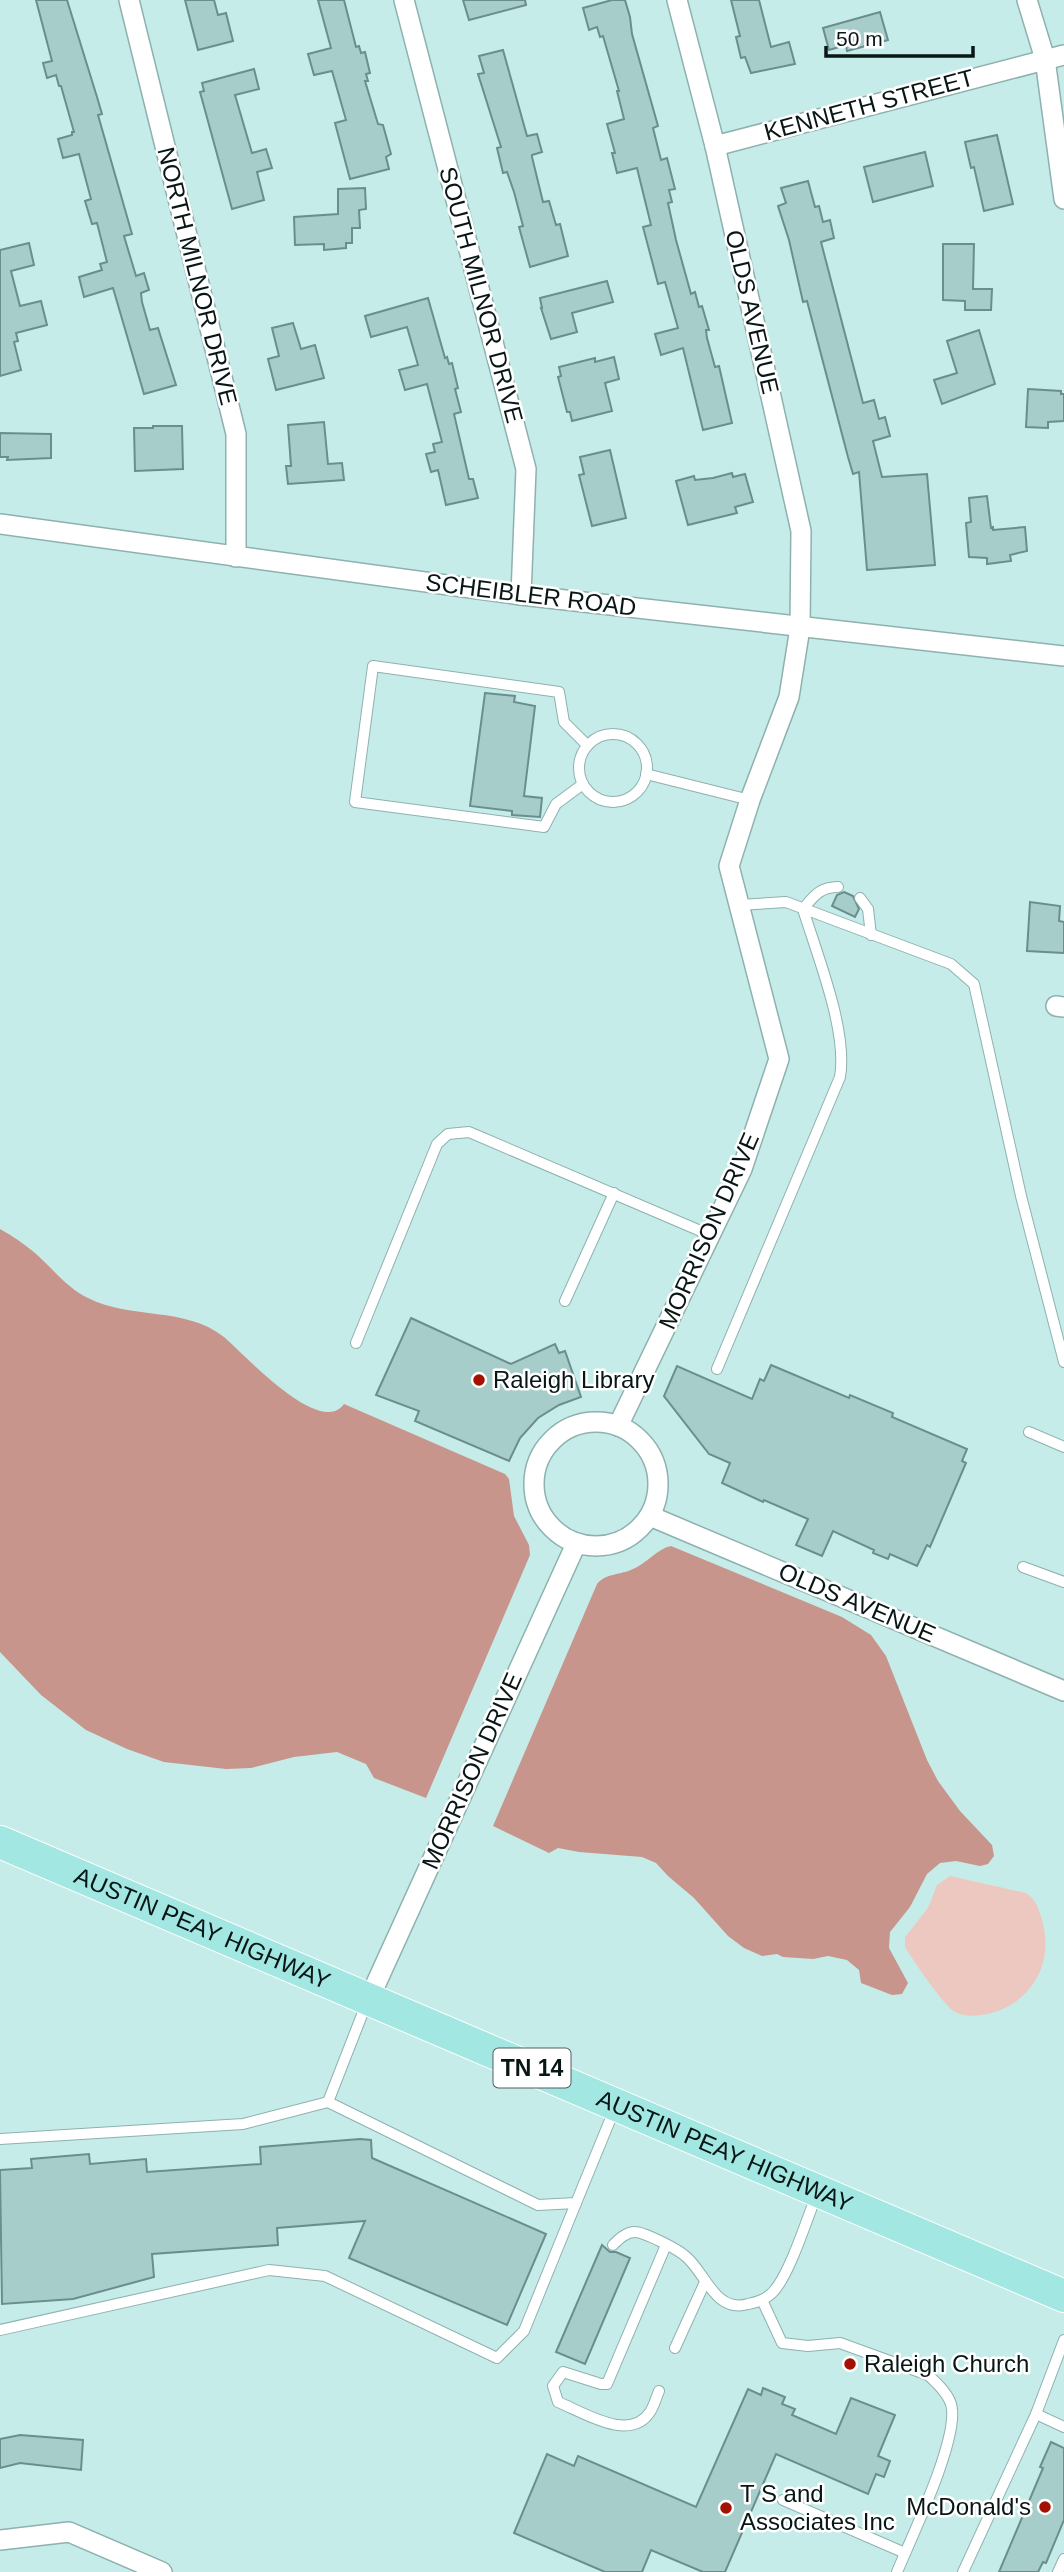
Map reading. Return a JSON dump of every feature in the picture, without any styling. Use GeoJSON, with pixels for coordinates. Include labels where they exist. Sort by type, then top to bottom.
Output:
{"type":"FeatureCollection","features":[{"type":"Feature","properties":{"kind":"main road","name":"AUSTIN PEAY HIGHWAY"},"geometry":{"type":"LineString","coordinates":[[0,1842],[1064,2296]]}},
{"type":"Feature","properties":{"kind":"street","name":"NORTH MILNOR DRIVE"},"geometry":{"type":"LineString","coordinates":[[129,0],[236,434],[236,556]]}},
{"type":"Feature","properties":{"kind":"street","name":"SOUTH MILNOR DRIVE"},"geometry":{"type":"LineString","coordinates":[[404,0],[526,469],[521,595]]}},
{"type":"Feature","properties":{"kind":"street","name":"OLDS AVENUE"},"geometry":{"type":"LineString","coordinates":[[677,0],[715,146],[801,531],[800,628]]}},
{"type":"Feature","properties":{"kind":"street"},"geometry":{"type":"LineString","coordinates":[[1027,0],[1054,57],[1064,199]]}},
{"type":"Feature","properties":{"kind":"street","name":"KENNETH STREET"},"geometry":{"type":"LineString","coordinates":[[715,146],[1054,57]]}},
{"type":"Feature","properties":{"kind":"street","name":"SCHEIBLER ROAD"},"geometry":{"type":"LineString","coordinates":[[0,524],[521,595],[1064,656]]}},
{"type":"Feature","properties":{"kind":"street","name":"MORRISON DRIVE"},"geometry":{"type":"LineString","coordinates":[[618,1426],[742,1169],[779,1059],[729,866],[750,800],[789,697],[800,628]]}},
{"type":"Feature","properties":{"kind":"street"},"geometry":{"type":"LineString","coordinates":[[599,1422],[618,1426],[636,1437],[650,1454],[657,1474],[657,1495],[650,1516],[637,1532],[618,1543],[597,1547],[576,1544],[559,1534],[545,1520],[537,1502],[534,1483],[538,1463],[547,1446],[562,1433],[579,1424],[599,1422]]}},
{"type":"Feature","properties":{"kind":"street","name":"OLDS AVENUE"},"geometry":{"type":"LineString","coordinates":[[650,1516],[1064,1691]]}},
{"type":"Feature","properties":{"kind":"street","name":"MORRISON DRIVE"},"geometry":{"type":"LineString","coordinates":[[369,1999],[576,1544]]}},
{"type":"Feature","properties":{"kind":"street"},"geometry":{"type":"LineString","coordinates":[[0,2540],[69,2532],[162,2572]]}},
{"type":"Feature","properties":{"kind":"lane"},"geometry":{"type":"LineString","coordinates":[[583,785],[556,804],[544,827],[355,802],[373,666],[559,692],[564,722],[587,745]]}},
{"type":"Feature","properties":{"kind":"lane"},"geometry":{"type":"LineString","coordinates":[[606,734],[628,737],[643,752],[646,774],[637,792],[618,802],[598,799],[583,785],[579,764],[581,754],[587,745],[606,734]]}},
{"type":"Feature","properties":{"kind":"lane"},"geometry":{"type":"LineString","coordinates":[[646,774],[750,800]]}},
{"type":"Feature","properties":{"kind":"lane"},"geometry":{"type":"LineString","coordinates":[[803,909],[824,888],[838,887]]}},
{"type":"Feature","properties":{"kind":"lane"},"geometry":{"type":"LineString","coordinates":[[860,898],[868,909],[871,935]]}},
{"type":"Feature","properties":{"kind":"lane"},"geometry":{"type":"LineString","coordinates":[[739,905],[786,902],[951,964],[974,984],[1021,1196],[1064,1362]]}},
{"type":"Feature","properties":{"kind":"lane"},"geometry":{"type":"LineString","coordinates":[[717,1369],[840,1077],[842,1062],[839,1037],[803,909]]}},
{"type":"Feature","properties":{"kind":"lane"},"geometry":{"type":"LineString","coordinates":[[356,1343],[437,1144],[448,1134],[469,1132],[710,1235]]}},
{"type":"Feature","properties":{"kind":"lane"},"geometry":{"type":"LineString","coordinates":[[565,1301],[614,1193]]}},
{"type":"Feature","properties":{"kind":"lane"},"geometry":{"type":"LineString","coordinates":[[1029,1432],[1064,1447]]}},
{"type":"Feature","properties":{"kind":"lane"},"geometry":{"type":"LineString","coordinates":[[1023,1567],[1064,1582]]}},
{"type":"Feature","properties":{"kind":"lane"},"geometry":{"type":"LineString","coordinates":[[328,2102],[369,1999]]}},
{"type":"Feature","properties":{"kind":"lane"},"geometry":{"type":"LineString","coordinates":[[0,2139],[243,2124],[328,2102],[538,2205],[576,2203]]}},
{"type":"Feature","properties":{"kind":"lane"},"geometry":{"type":"LineString","coordinates":[[0,2330],[269,2270],[325,2276],[497,2358],[524,2331],[617,2104]]}},
{"type":"Feature","properties":{"kind":"lane"},"geometry":{"type":"LineString","coordinates":[[613,2245],[622,2236],[637,2232],[666,2245],[685,2255],[721,2300],[742,2306],[762,2300],[774,2292],[818,2191]]}},
{"type":"Feature","properties":{"kind":"lane"},"geometry":{"type":"LineString","coordinates":[[659,2391],[649,2413],[636,2424],[619,2426],[558,2402],[553,2386],[563,2372],[607,2384],[666,2245]]}},
{"type":"Feature","properties":{"kind":"lane"},"geometry":{"type":"LineString","coordinates":[[675,2348],[705,2282]]}},
{"type":"Feature","properties":{"kind":"lane"},"geometry":{"type":"LineString","coordinates":[[762,2300],[782,2343],[808,2346],[840,2343],[893,2362],[928,2375],[939,2385],[953,2406],[952,2428],[937,2474],[897,2572]]}},
{"type":"Feature","properties":{"kind":"lane"},"geometry":{"type":"LineString","coordinates":[[963,2572],[1036,2414],[1064,2340]]}},
{"type":"Feature","properties":{"kind":"lane"},"geometry":{"type":"LineString","coordinates":[[1036,2414],[1064,2427]]}},
{"type":"Feature","properties":{"kind":"lane"},"geometry":{"type":"LineString","coordinates":[[783,2500],[905,2553]]}},
{"type":"Feature","properties":{"kind":"lane"},"geometry":{"type":"LineString","coordinates":[[1058,2572],[1064,2559]]}},
{"type":"Feature","properties":{"kind":"shaded area"},"geometry":{"type":"Polygon","coordinates":[[[0,1229],[31,1250],[66,1283],[88,1298],[105,1305],[175,1317],[209,1327],[300,1402],[318,1410],[333,1412],[344,1404],[505,1474],[509,1479],[514,1516],[529,1545],[530,1555],[426,1798],[374,1778],[366,1764],[337,1752],[294,1757],[251,1768],[226,1769],[164,1762],[86,1730],[41,1695],[0,1652],[0,1229]]]}},
{"type":"Feature","properties":{"kind":"shaded area"},"geometry":{"type":"Polygon","coordinates":[[[671,1546],[842,1617],[871,1635],[886,1656],[938,1781],[960,1811],[992,1845],[994,1856],[988,1864],[980,1866],[956,1861],[940,1863],[927,1874],[910,1907],[890,1932],[889,1948],[908,1983],[902,1994],[892,1995],[861,1983],[859,1970],[847,1960],[828,1956],[813,1959],[783,1957],[777,1954],[762,1956],[744,1948],[728,1936],[694,1898],[656,1863],[642,1857],[558,1848],[549,1853],[493,1826],[597,1584],[609,1576],[638,1566],[671,1546]]]}},
{"type":"Feature","properties":{"kind":"shaded area"},"geometry":{"type":"Polygon","coordinates":[[[950,1876],[1026,1893],[1038,1908],[1045,1936],[1042,1966],[1027,1992],[1003,2009],[974,2016],[955,2012],[936,1992],[905,1947],[905,1937],[928,1908],[937,1885],[950,1876]]]}},
{"type":"Feature","properties":{"kind":"building"},"geometry":{"type":"Polygon","coordinates":[[[36,0],[67,0],[102,114],[98,115],[132,234],[124,236],[136,276],[144,273],[149,290],[141,293],[142,302],[150,330],[158,328],[176,385],[144,394],[113,288],[84,297],[79,277],[102,270],[100,264],[107,262],[97,223],[92,224],[85,201],[91,199],[79,154],[63,158],[58,139],[74,132],[56,75],[47,78],[43,63],[52,61],[36,0]]]}},
{"type":"Feature","properties":{"kind":"building"},"geometry":{"type":"Polygon","coordinates":[[[185,0],[214,0],[218,15],[226,13],[233,41],[198,50],[185,0]]]}},
{"type":"Feature","properties":{"kind":"building"},"geometry":{"type":"Polygon","coordinates":[[[318,0],[344,0],[356,47],[359,46],[361,53],[365,52],[370,73],[366,74],[368,81],[365,81],[378,124],[383,125],[391,154],[386,157],[389,169],[350,179],[335,123],[346,120],[332,71],[314,75],[308,54],[331,48],[318,0]]]}},
{"type":"Feature","properties":{"kind":"building"},"geometry":{"type":"Polygon","coordinates":[[[463,0],[525,0],[526,5],[469,20],[463,0]]]}},
{"type":"Feature","properties":{"kind":"building"},"geometry":{"type":"Polygon","coordinates":[[[612,0],[625,0],[630,17],[632,34],[658,126],[653,128],[661,160],[667,158],[675,189],[669,190],[672,202],[668,203],[676,240],[691,294],[695,292],[699,307],[702,306],[709,330],[706,330],[707,338],[715,367],[719,366],[732,423],[703,430],[683,348],[661,355],[655,334],[678,328],[665,282],[658,284],[643,227],[651,225],[637,168],[617,173],[607,124],[624,119],[619,91],[603,36],[600,37],[597,27],[589,30],[583,8],[612,0]]]}},
{"type":"Feature","properties":{"kind":"building"},"geometry":{"type":"Polygon","coordinates":[[[731,0],[759,0],[771,47],[789,42],[795,64],[751,73],[745,57],[741,58],[736,37],[740,36],[731,0]]]}},
{"type":"Feature","properties":{"kind":"building"},"geometry":{"type":"Polygon","coordinates":[[[880,12],[888,40],[847,51],[846,45],[829,50],[823,28],[880,12]]]}},
{"type":"Feature","properties":{"kind":"building"},"geometry":{"type":"Polygon","coordinates":[[[503,50],[527,136],[537,134],[542,152],[532,157],[543,202],[549,201],[556,225],[560,224],[568,256],[530,267],[519,227],[523,226],[514,192],[507,172],[503,173],[497,148],[501,147],[478,74],[484,73],[479,56],[503,50]]]}},
{"type":"Feature","properties":{"kind":"building"},"geometry":{"type":"Polygon","coordinates":[[[254,69],[259,89],[235,95],[252,153],[266,149],[272,168],[257,172],[264,200],[232,209],[200,92],[204,91],[202,83],[254,69]]]}},
{"type":"Feature","properties":{"kind":"building"},"geometry":{"type":"Polygon","coordinates":[[[997,135],[1013,204],[984,211],[965,142],[997,135]]]}},
{"type":"Feature","properties":{"kind":"building"},"geometry":{"type":"Polygon","coordinates":[[[925,152],[933,186],[873,202],[864,167],[925,152]]]}},
{"type":"Feature","properties":{"kind":"building"},"geometry":{"type":"Polygon","coordinates":[[[808,181],[815,207],[819,206],[823,222],[830,220],[834,238],[821,242],[863,403],[874,400],[879,419],[885,417],[890,436],[873,441],[882,477],[927,474],[935,565],[867,570],[859,472],[853,474],[807,301],[803,302],[778,206],[786,203],[781,188],[808,181]]]}},
{"type":"Feature","properties":{"kind":"building"},"geometry":{"type":"Polygon","coordinates":[[[365,188],[366,209],[359,210],[360,228],[352,228],[352,243],[346,243],[346,248],[324,250],[324,244],[295,245],[294,217],[338,214],[338,189],[365,188]]]}},
{"type":"Feature","properties":{"kind":"building"},"geometry":{"type":"Polygon","coordinates":[[[29,243],[34,265],[11,271],[20,306],[41,301],[47,325],[16,333],[18,341],[14,342],[21,370],[0,376],[0,250],[29,243]]]}},
{"type":"Feature","properties":{"kind":"building"},"geometry":{"type":"Polygon","coordinates":[[[943,244],[974,244],[973,289],[992,289],[991,310],[965,310],[965,301],[943,300],[943,244]]]}},
{"type":"Feature","properties":{"kind":"building"},"geometry":{"type":"Polygon","coordinates":[[[607,281],[613,302],[572,313],[577,332],[551,339],[540,298],[607,281]]]}},
{"type":"Feature","properties":{"kind":"building"},"geometry":{"type":"Polygon","coordinates":[[[428,298],[445,358],[447,357],[449,364],[452,363],[461,412],[454,414],[469,479],[473,479],[478,498],[446,505],[438,470],[431,472],[426,454],[435,452],[433,444],[442,442],[427,384],[405,390],[399,370],[418,365],[407,327],[371,337],[365,316],[428,298]]]}},
{"type":"Feature","properties":{"kind":"building"},"geometry":{"type":"Polygon","coordinates":[[[293,323],[301,349],[315,345],[324,378],[276,390],[268,359],[279,356],[272,328],[293,323]]]}},
{"type":"Feature","properties":{"kind":"building"},"geometry":{"type":"Polygon","coordinates":[[[979,330],[995,384],[942,404],[934,380],[957,373],[947,341],[979,330]]]}},
{"type":"Feature","properties":{"kind":"building"},"geometry":{"type":"Polygon","coordinates":[[[614,357],[619,379],[605,383],[612,411],[572,421],[558,377],[561,376],[559,367],[595,358],[595,362],[614,357]]]}},
{"type":"Feature","properties":{"kind":"building"},"geometry":{"type":"Polygon","coordinates":[[[1028,389],[1061,391],[1061,394],[1064,394],[1064,421],[1048,422],[1048,428],[1026,427],[1028,389]]]}},
{"type":"Feature","properties":{"kind":"building"},"geometry":{"type":"Polygon","coordinates":[[[324,422],[328,464],[342,463],[344,480],[288,484],[286,466],[291,466],[288,425],[324,422]]]}},
{"type":"Feature","properties":{"kind":"building"},"geometry":{"type":"Polygon","coordinates":[[[182,426],[183,469],[135,471],[134,428],[182,426]]]}},
{"type":"Feature","properties":{"kind":"building"},"geometry":{"type":"Polygon","coordinates":[[[0,433],[51,434],[51,458],[7,460],[8,457],[0,457],[0,433]]]}},
{"type":"Feature","properties":{"kind":"building"},"geometry":{"type":"Polygon","coordinates":[[[610,450],[626,518],[592,526],[579,475],[584,474],[580,457],[610,450]]]}},
{"type":"Feature","properties":{"kind":"building"},"geometry":{"type":"Polygon","coordinates":[[[732,473],[733,477],[745,474],[753,502],[735,507],[737,513],[688,525],[676,481],[694,476],[695,480],[732,473]]]}},
{"type":"Feature","properties":{"kind":"building"},"geometry":{"type":"Polygon","coordinates":[[[987,496],[993,530],[1025,527],[1027,551],[1010,555],[1011,561],[987,564],[987,558],[969,557],[966,523],[971,522],[969,498],[987,496]]]}},
{"type":"Feature","properties":{"kind":"building"},"geometry":{"type":"Polygon","coordinates":[[[485,693],[515,696],[514,702],[535,706],[524,796],[542,798],[540,817],[512,815],[512,811],[470,806],[485,693]]]}},
{"type":"Feature","properties":{"kind":"building"},"geometry":{"type":"Polygon","coordinates":[[[844,892],[853,896],[859,909],[855,917],[832,906],[837,895],[844,892]]]}},
{"type":"Feature","properties":{"kind":"building"},"geometry":{"type":"Polygon","coordinates":[[[1030,902],[1060,906],[1059,921],[1064,922],[1064,953],[1027,951],[1030,902]]]}},
{"type":"Feature","properties":{"kind":"building","name":"Raleigh Library"},"geometry":{"type":"Polygon","coordinates":[[[411,1318],[511,1364],[555,1344],[559,1353],[565,1351],[581,1397],[559,1405],[538,1418],[520,1438],[509,1461],[415,1421],[419,1411],[376,1395],[411,1318]]]}},
{"type":"Feature","properties":{"kind":"building"},"geometry":{"type":"Polygon","coordinates":[[[771,1365],[849,1398],[850,1395],[893,1413],[892,1417],[967,1449],[962,1461],[966,1463],[930,1547],[927,1545],[917,1566],[890,1554],[888,1559],[873,1553],[874,1550],[833,1531],[822,1556],[796,1545],[808,1519],[722,1483],[730,1463],[709,1454],[664,1396],[677,1366],[752,1399],[760,1379],[764,1381],[771,1365]]]}},
{"type":"Feature","properties":{"kind":"building"},"geometry":{"type":"Polygon","coordinates":[[[371,2140],[372,2158],[546,2234],[507,2325],[349,2258],[365,2221],[277,2228],[278,2245],[152,2254],[154,2277],[73,2299],[2,2304],[0,2170],[32,2168],[31,2159],[89,2154],[90,2164],[146,2159],[147,2172],[261,2164],[260,2147],[371,2140]]]}},
{"type":"Feature","properties":{"kind":"building"},"geometry":{"type":"Polygon","coordinates":[[[602,2245],[610,2252],[630,2258],[585,2364],[556,2352],[602,2245]]]}},
{"type":"Feature","properties":{"kind":"building"},"geometry":{"type":"Polygon","coordinates":[[[763,2388],[785,2397],[782,2404],[795,2409],[792,2415],[836,2434],[851,2398],[895,2415],[878,2456],[890,2461],[884,2477],[876,2474],[868,2494],[776,2454],[725,2572],[703,2572],[651,2550],[642,2572],[605,2572],[514,2533],[547,2454],[574,2466],[578,2456],[696,2507],[748,2389],[761,2395],[763,2388]]]}},
{"type":"Feature","properties":{"kind":"building"},"geometry":{"type":"Polygon","coordinates":[[[20,2435],[83,2440],[81,2470],[20,2463],[0,2468],[0,2439],[20,2435]]]}},
{"type":"Feature","properties":{"kind":"building","name":"McDonald's"},"geometry":{"type":"Polygon","coordinates":[[[1051,2442],[1064,2448],[1064,2520],[1046,2563],[1043,2562],[1038,2572],[999,2572],[1043,2468],[1040,2467],[1051,2442]]]}},
{"type":"Feature","properties":{"kind":"place","name":"Raleigh Library"},"geometry":{"type":"Point","coordinates":[479,1380]}},
{"type":"Feature","properties":{"kind":"place","name":"Raleigh Church"},"geometry":{"type":"Point","coordinates":[850,2364]}},
{"type":"Feature","properties":{"kind":"place","name":"McDonald's"},"geometry":{"type":"Point","coordinates":[1045,2507]}},
{"type":"Feature","properties":{"kind":"place","name":"T S and Associates Inc"},"geometry":{"type":"Point","coordinates":[726,2508]}}]}
